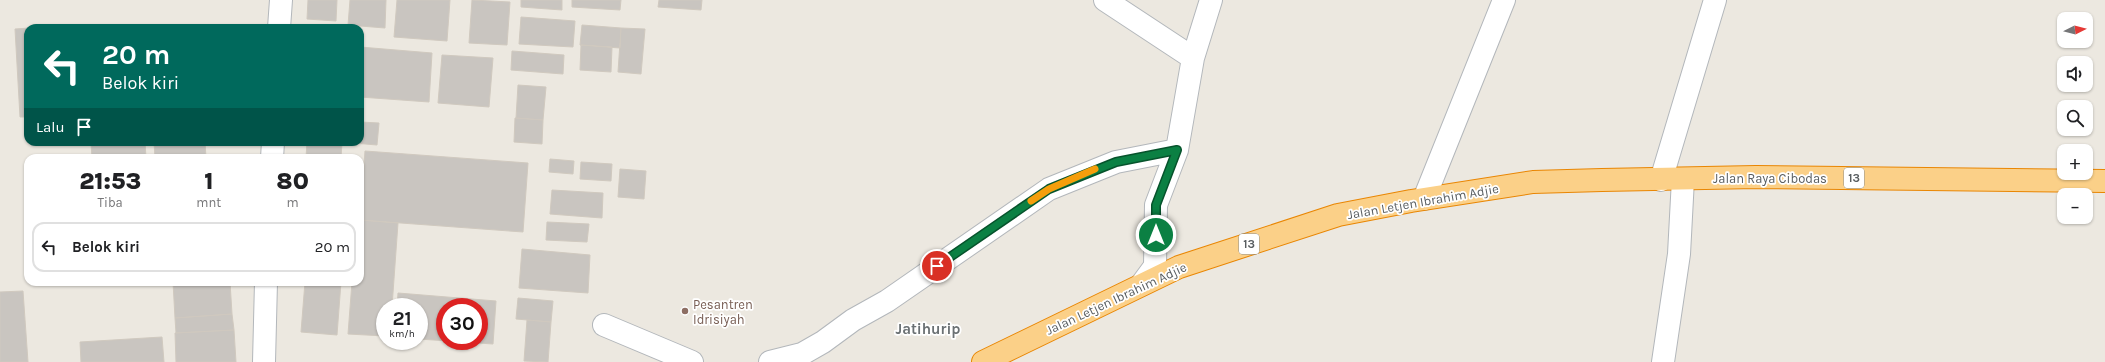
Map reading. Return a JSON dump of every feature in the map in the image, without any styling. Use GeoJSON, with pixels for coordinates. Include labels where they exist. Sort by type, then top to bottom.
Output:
{"type":"FeatureCollection","features":[{"type":"Feature","properties":{"kind":"highway","name":"Jalan Raya Cibodas"},"geometry":{"type":"LineString","coordinates":[[1533,182],[1756,177],[2105,181]]}},
{"type":"Feature","properties":{"kind":"highway","name":"Jalan Letjen Ibrahim Adjie"},"geometry":{"type":"LineString","coordinates":[[983,362],[1179,267],[1338,215],[1424,199],[1533,182]]}},
{"type":"Feature","properties":{"kind":"street"},"geometry":{"type":"LineString","coordinates":[[279,24],[281,0]]}},
{"type":"Feature","properties":{"kind":"street"},"geometry":{"type":"LineString","coordinates":[[1105,0],[1193,58]]}},
{"type":"Feature","properties":{"kind":"street"},"geometry":{"type":"LineString","coordinates":[[1141,285],[1156,266],[1156,205],[1177,150],[1193,58],[1211,0]]}},
{"type":"Feature","properties":{"kind":"street"},"geometry":{"type":"LineString","coordinates":[[1424,199],[1504,0]]}},
{"type":"Feature","properties":{"kind":"street"},"geometry":{"type":"LineString","coordinates":[[1661,180],[1714,0]]}},
{"type":"Feature","properties":{"kind":"street"},"geometry":{"type":"LineString","coordinates":[[770,362],[802,354],[823,342],[853,320],[887,301],[1049,189],[1116,162],[1177,150]]}},
{"type":"Feature","properties":{"kind":"street"},"geometry":{"type":"LineString","coordinates":[[1663,362],[1679,254],[1683,179]]}},
{"type":"Feature","properties":{"kind":"street"},"geometry":{"type":"LineString","coordinates":[[264,362],[266,286]]}},
{"type":"Feature","properties":{"kind":"street"},"geometry":{"type":"LineString","coordinates":[[604,325],[692,362]]}},
{"type":"Feature","properties":{"kind":"building"},"geometry":{"type":"Polygon","coordinates":[[[308,0],[337,0],[336,21],[307,19],[308,0]]]}},
{"type":"Feature","properties":{"kind":"building"},"geometry":{"type":"Polygon","coordinates":[[[350,0],[386,0],[385,28],[364,26],[364,24],[348,24],[350,0]]]}},
{"type":"Feature","properties":{"kind":"building"},"geometry":{"type":"Polygon","coordinates":[[[397,0],[450,0],[447,41],[394,37],[397,0]]]}},
{"type":"Feature","properties":{"kind":"building"},"geometry":{"type":"Polygon","coordinates":[[[472,0],[510,2],[507,45],[469,43],[472,0]]]}},
{"type":"Feature","properties":{"kind":"building"},"geometry":{"type":"Polygon","coordinates":[[[521,0],[562,0],[562,10],[521,7],[521,0]]]}},
{"type":"Feature","properties":{"kind":"building"},"geometry":{"type":"Polygon","coordinates":[[[572,0],[621,0],[620,10],[572,7],[572,0]]]}},
{"type":"Feature","properties":{"kind":"building"},"geometry":{"type":"Polygon","coordinates":[[[659,0],[702,0],[701,10],[658,7],[659,0]]]}},
{"type":"Feature","properties":{"kind":"building"},"geometry":{"type":"Polygon","coordinates":[[[521,17],[575,21],[573,47],[519,44],[521,17]]]}},
{"type":"Feature","properties":{"kind":"building"},"geometry":{"type":"Polygon","coordinates":[[[582,25],[621,28],[620,48],[580,45],[582,25]]]}},
{"type":"Feature","properties":{"kind":"building"},"geometry":{"type":"Polygon","coordinates":[[[24,28],[24,117],[20,117],[15,29],[24,28]]]}},
{"type":"Feature","properties":{"kind":"building"},"geometry":{"type":"Polygon","coordinates":[[[621,28],[645,29],[641,74],[618,72],[621,28]]]}},
{"type":"Feature","properties":{"kind":"building"},"geometry":{"type":"Polygon","coordinates":[[[581,45],[612,47],[611,72],[580,70],[581,45]]]}},
{"type":"Feature","properties":{"kind":"building"},"geometry":{"type":"Polygon","coordinates":[[[364,47],[432,53],[429,102],[364,97],[364,47]]]}},
{"type":"Feature","properties":{"kind":"building"},"geometry":{"type":"Polygon","coordinates":[[[512,51],[564,55],[563,74],[511,70],[512,51]]]}},
{"type":"Feature","properties":{"kind":"building"},"geometry":{"type":"Polygon","coordinates":[[[442,55],[493,58],[489,107],[438,103],[442,55]]]}},
{"type":"Feature","properties":{"kind":"building"},"geometry":{"type":"Polygon","coordinates":[[[518,85],[546,87],[543,120],[516,118],[518,85]]]}},
{"type":"Feature","properties":{"kind":"building"},"geometry":{"type":"Polygon","coordinates":[[[515,118],[543,120],[542,144],[514,142],[515,118]]]}},
{"type":"Feature","properties":{"kind":"building"},"geometry":{"type":"Polygon","coordinates":[[[364,122],[379,123],[377,145],[364,144],[364,122]]]}},
{"type":"Feature","properties":{"kind":"building"},"geometry":{"type":"Polygon","coordinates":[[[91,146],[145,146],[146,154],[92,154],[91,146]]]}},
{"type":"Feature","properties":{"kind":"building"},"geometry":{"type":"Polygon","coordinates":[[[154,146],[205,146],[206,154],[155,154],[154,146]]]}},
{"type":"Feature","properties":{"kind":"building"},"geometry":{"type":"Polygon","coordinates":[[[307,146],[342,146],[341,154],[306,154],[307,146]]]}},
{"type":"Feature","properties":{"kind":"building"},"geometry":{"type":"Polygon","coordinates":[[[365,151],[528,163],[523,232],[364,220],[365,151]]]}},
{"type":"Feature","properties":{"kind":"building"},"geometry":{"type":"Polygon","coordinates":[[[550,159],[574,161],[573,174],[549,172],[550,159]]]}},
{"type":"Feature","properties":{"kind":"building"},"geometry":{"type":"Polygon","coordinates":[[[581,162],[612,164],[611,181],[580,179],[581,162]]]}},
{"type":"Feature","properties":{"kind":"building"},"geometry":{"type":"Polygon","coordinates":[[[620,169],[646,171],[644,199],[618,197],[620,169]]]}},
{"type":"Feature","properties":{"kind":"building"},"geometry":{"type":"Polygon","coordinates":[[[552,190],[603,193],[602,218],[550,214],[552,190]]]}},
{"type":"Feature","properties":{"kind":"building"},"geometry":{"type":"Polygon","coordinates":[[[364,220],[398,223],[393,298],[376,298],[376,336],[348,334],[352,286],[364,286],[364,220]]]}},
{"type":"Feature","properties":{"kind":"building"},"geometry":{"type":"Polygon","coordinates":[[[547,222],[589,224],[587,242],[546,240],[547,222]]]}},
{"type":"Feature","properties":{"kind":"building"},"geometry":{"type":"Polygon","coordinates":[[[522,249],[590,255],[588,293],[519,288],[522,249]]]}},
{"type":"Feature","properties":{"kind":"building"},"geometry":{"type":"Polygon","coordinates":[[[173,286],[230,286],[232,314],[175,318],[173,286]]]}},
{"type":"Feature","properties":{"kind":"building"},"geometry":{"type":"Polygon","coordinates":[[[305,286],[341,286],[337,335],[301,332],[305,286]]]}},
{"type":"Feature","properties":{"kind":"building"},"geometry":{"type":"Polygon","coordinates":[[[23,291],[28,362],[0,362],[0,292],[23,291]]]}},
{"type":"Feature","properties":{"kind":"building"},"geometry":{"type":"Polygon","coordinates":[[[398,293],[459,298],[436,298],[436,340],[428,340],[428,298],[398,298],[398,293]]]}},
{"type":"Feature","properties":{"kind":"building"},"geometry":{"type":"Polygon","coordinates":[[[518,298],[553,301],[551,322],[516,319],[518,298]]]}},
{"type":"Feature","properties":{"kind":"building"},"geometry":{"type":"Polygon","coordinates":[[[488,300],[496,301],[493,344],[488,344],[488,300]]]}},
{"type":"Feature","properties":{"kind":"building"},"geometry":{"type":"Polygon","coordinates":[[[232,314],[234,330],[176,333],[175,318],[232,314]]]}},
{"type":"Feature","properties":{"kind":"building"},"geometry":{"type":"Polygon","coordinates":[[[527,320],[551,322],[548,362],[524,361],[527,320]]]}},
{"type":"Feature","properties":{"kind":"building"},"geometry":{"type":"Polygon","coordinates":[[[234,330],[236,362],[176,362],[175,333],[234,330]]]}},
{"type":"Feature","properties":{"kind":"building"},"geometry":{"type":"Polygon","coordinates":[[[162,337],[164,362],[81,362],[80,342],[162,337]]]}},
{"type":"Feature","properties":{"kind":"slow traffic"},"geometry":{"type":"LineString","coordinates":[[1031,201],[1049,189],[1095,169]]}},
{"type":"Feature","properties":{"kind":"place","name":"Pesantren Idrisiyah"},"geometry":{"type":"Point","coordinates":[685,311]}},
{"type":"Feature","properties":{"kind":"district","name":"Jatihurip"},"geometry":{"type":"Point","coordinates":[928,329]}},
{"type":"Feature","properties":{"kind":"route"},"geometry":{"type":"LineString","coordinates":[[937,266],[1049,189],[1083,174],[1116,162],[1177,150],[1156,205],[1156,235]]}}]}
